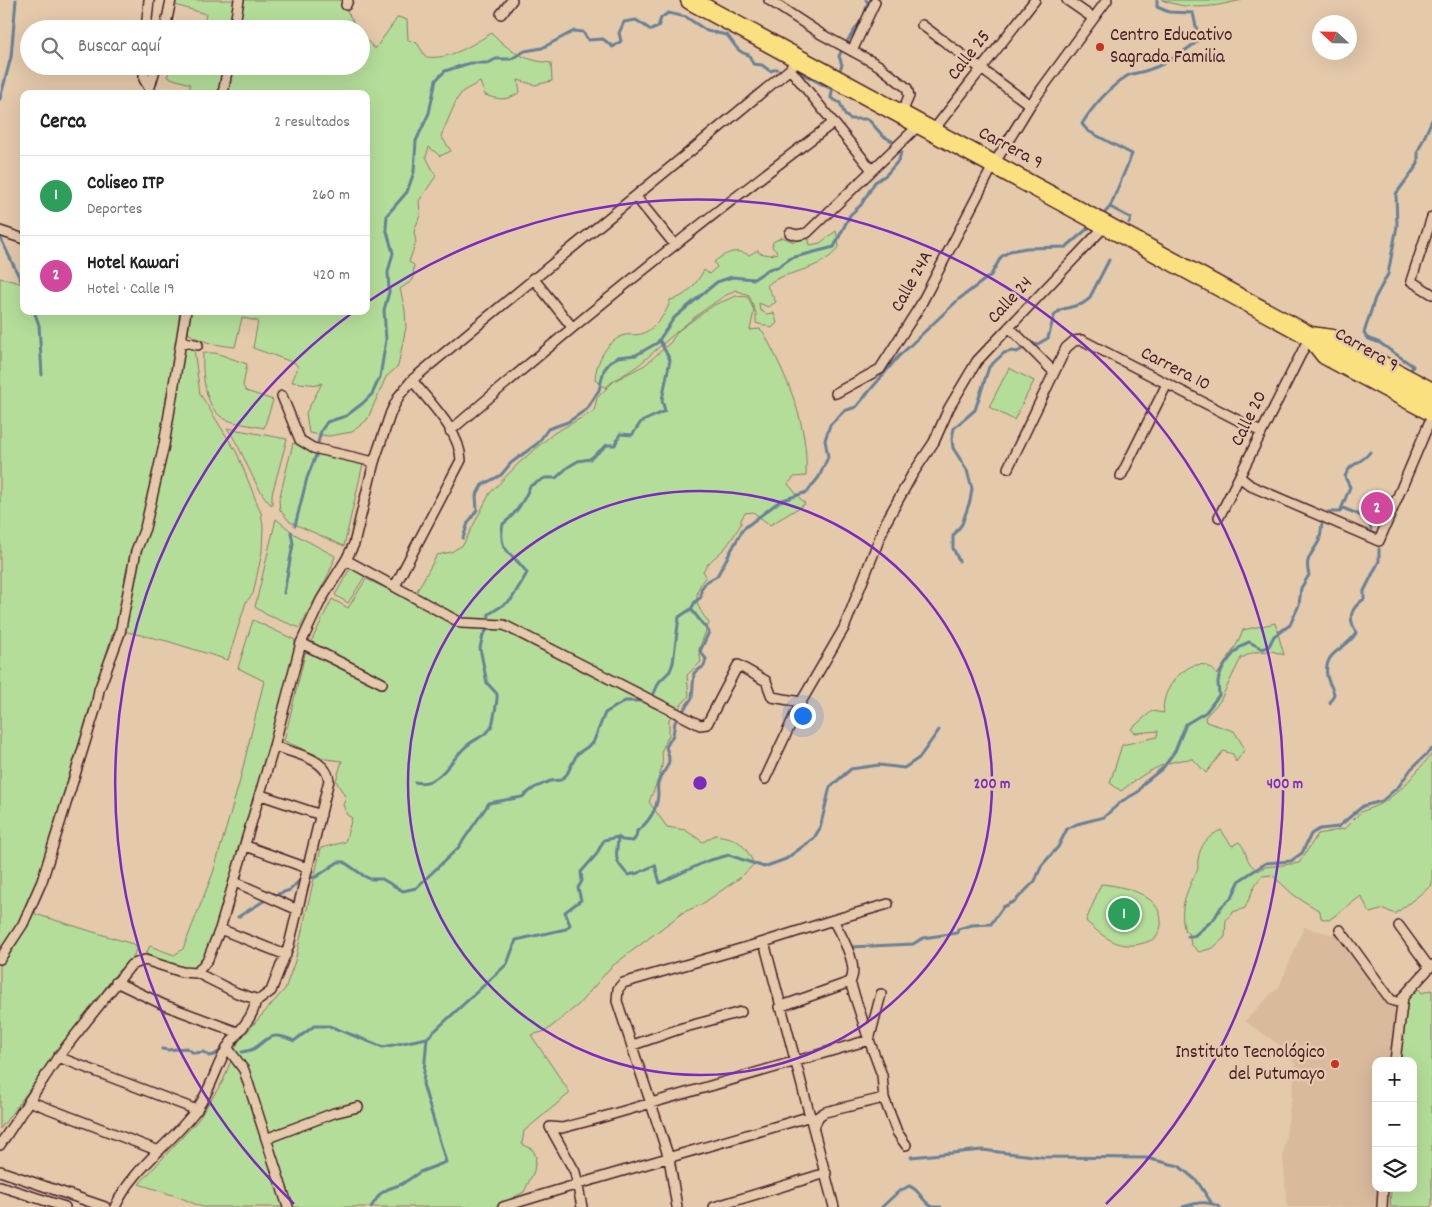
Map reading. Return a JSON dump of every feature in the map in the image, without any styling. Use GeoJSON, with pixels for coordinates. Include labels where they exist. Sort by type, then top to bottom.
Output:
{"type":"FeatureCollection","features":[{"type":"Feature","properties":{"kind":"highway","name":"Carrera 9"},"geometry":{"type":"LineString","coordinates":[[690,0],[793,63],[835,79],[1107,224],[1310,336],[1332,339],[1432,392]]}},
{"type":"Feature","properties":{"kind":"highway","name":"Carrera 9"},"geometry":{"type":"LineString","coordinates":[[1310,336],[1325,355],[1432,414]]}},
{"type":"Feature","properties":{"kind":"street"},"geometry":{"type":"LineString","coordinates":[[147,20],[149,0]]}},
{"type":"Feature","properties":{"kind":"street"},"geometry":{"type":"LineString","coordinates":[[167,20],[171,0]]}},
{"type":"Feature","properties":{"kind":"street"},"geometry":{"type":"LineString","coordinates":[[236,20],[239,0]]}},
{"type":"Feature","properties":{"kind":"street"},"geometry":{"type":"LineString","coordinates":[[501,14],[512,0]]}},
{"type":"Feature","properties":{"kind":"street"},"geometry":{"type":"LineString","coordinates":[[770,0],[821,34],[878,65],[907,88],[909,96],[901,115]]}},
{"type":"Feature","properties":{"kind":"street","name":"Calle 25"},"geometry":{"type":"LineString","coordinates":[[790,233],[797,235],[807,233],[872,170],[925,128],[980,68],[1035,0]]}},
{"type":"Feature","properties":{"kind":"street"},"geometry":{"type":"LineString","coordinates":[[1067,0],[1093,18]]}},
{"type":"Feature","properties":{"kind":"street"},"geometry":{"type":"LineString","coordinates":[[994,164],[1030,105],[1107,0]]}},
{"type":"Feature","properties":{"kind":"street"},"geometry":{"type":"LineString","coordinates":[[852,51],[875,2]]}},
{"type":"Feature","properties":{"kind":"street"},"geometry":{"type":"LineString","coordinates":[[922,25],[1030,105]]}},
{"type":"Feature","properties":{"kind":"street"},"geometry":{"type":"LineString","coordinates":[[196,974],[208,958],[220,929],[235,882],[261,795],[301,643],[322,600],[346,560],[360,520],[374,462],[391,412],[399,396],[412,380],[533,278],[636,197],[793,63],[833,123],[872,170]]}},
{"type":"Feature","properties":{"kind":"street"},"geometry":{"type":"LineString","coordinates":[[144,75],[149,90]]}},
{"type":"Feature","properties":{"kind":"street"},"geometry":{"type":"LineString","coordinates":[[149,90],[153,75]]}},
{"type":"Feature","properties":{"kind":"street"},"geometry":{"type":"LineString","coordinates":[[224,90],[226,75]]}},
{"type":"Feature","properties":{"kind":"street"},"geometry":{"type":"LineString","coordinates":[[450,431],[572,327],[674,245],[833,123]]}},
{"type":"Feature","properties":{"kind":"street","name":"Calle 24A"},"geometry":{"type":"LineString","coordinates":[[836,393],[880,369],[920,306],[994,164]]}},
{"type":"Feature","properties":{"kind":"street"},"geometry":{"type":"LineString","coordinates":[[636,197],[674,245]]}},
{"type":"Feature","properties":{"kind":"street"},"geometry":{"type":"LineString","coordinates":[[1432,218],[1411,280],[1413,285],[1432,294]]}},
{"type":"Feature","properties":{"kind":"street","name":"Calle 24"},"geometry":{"type":"LineString","coordinates":[[765,779],[801,702],[844,628],[886,522],[912,475],[934,442],[949,408],[977,361],[1107,224]]}},
{"type":"Feature","properties":{"kind":"street"},"geometry":{"type":"LineString","coordinates":[[0,231],[20,238]]}},
{"type":"Feature","properties":{"kind":"street"},"geometry":{"type":"LineString","coordinates":[[533,278],[572,327]]}},
{"type":"Feature","properties":{"kind":"street"},"geometry":{"type":"LineString","coordinates":[[0,959],[23,924],[45,875],[99,690],[120,633],[136,551],[145,528],[147,510],[164,445],[185,315]]}},
{"type":"Feature","properties":{"kind":"street"},"geometry":{"type":"LineString","coordinates":[[1008,468],[1054,372],[1009,327]]}},
{"type":"Feature","properties":{"kind":"street","name":"Calle 20"},"geometry":{"type":"LineString","coordinates":[[1219,516],[1241,478],[1261,432],[1310,336]]}},
{"type":"Feature","properties":{"kind":"street","name":"Carrera 10"},"geometry":{"type":"LineString","coordinates":[[1054,372],[1066,348],[1074,341],[1082,340],[1261,432]]}},
{"type":"Feature","properties":{"kind":"street"},"geometry":{"type":"LineString","coordinates":[[181,341],[198,345]]}},
{"type":"Feature","properties":{"kind":"street"},"geometry":{"type":"LineString","coordinates":[[395,586],[461,460],[461,452],[450,431],[412,380]]}},
{"type":"Feature","properties":{"kind":"street"},"geometry":{"type":"LineString","coordinates":[[1121,476],[1167,384]]}},
{"type":"Feature","properties":{"kind":"street"},"geometry":{"type":"LineString","coordinates":[[282,396],[300,440],[313,448],[374,462]]}},
{"type":"Feature","properties":{"kind":"street"},"geometry":{"type":"LineString","coordinates":[[1241,478],[1251,486],[1379,541],[1432,414]]}},
{"type":"Feature","properties":{"kind":"street"},"geometry":{"type":"LineString","coordinates":[[346,560],[395,586],[419,602],[461,623],[504,625],[700,725],[707,724],[738,665],[766,681],[772,697],[801,702]]}},
{"type":"Feature","properties":{"kind":"street"},"geometry":{"type":"LineString","coordinates":[[301,643],[382,683]]}},
{"type":"Feature","properties":{"kind":"street"},"geometry":{"type":"LineString","coordinates":[[0,1145],[58,1057],[92,1017],[116,982],[131,965],[145,960],[182,972],[196,974],[256,1000],[262,999],[271,991],[286,956],[329,780],[328,773],[320,763],[274,746]]}},
{"type":"Feature","properties":{"kind":"street"},"geometry":{"type":"LineString","coordinates":[[261,795],[321,816]]}},
{"type":"Feature","properties":{"kind":"street"},"geometry":{"type":"LineString","coordinates":[[246,846],[307,868]]}},
{"type":"Feature","properties":{"kind":"street"},"geometry":{"type":"LineString","coordinates":[[235,882],[298,910]]}},
{"type":"Feature","properties":{"kind":"street"},"geometry":{"type":"LineString","coordinates":[[677,1207],[669,1158],[618,1001],[618,990],[623,983],[888,904]]}},
{"type":"Feature","properties":{"kind":"street"},"geometry":{"type":"LineString","coordinates":[[834,920],[851,961],[853,975],[850,982],[882,1075],[884,1098],[897,1132],[906,1145]]}},
{"type":"Feature","properties":{"kind":"street"},"geometry":{"type":"LineString","coordinates":[[1395,1057],[1402,997],[1431,966],[1399,926]]}},
{"type":"Feature","properties":{"kind":"street"},"geometry":{"type":"LineString","coordinates":[[220,929],[286,956]]}},
{"type":"Feature","properties":{"kind":"street"},"geometry":{"type":"LineString","coordinates":[[1340,930],[1391,1000],[1401,1002]]}},
{"type":"Feature","properties":{"kind":"street"},"geometry":{"type":"LineString","coordinates":[[764,942],[779,1007],[811,1116],[834,1207]]}},
{"type":"Feature","properties":{"kind":"street"},"geometry":{"type":"LineString","coordinates":[[116,982],[164,1005],[237,1032]]}},
{"type":"Feature","properties":{"kind":"street"},"geometry":{"type":"LineString","coordinates":[[779,1007],[850,982]]}},
{"type":"Feature","properties":{"kind":"street"},"geometry":{"type":"LineString","coordinates":[[869,1040],[881,994]]}},
{"type":"Feature","properties":{"kind":"street"},"geometry":{"type":"LineString","coordinates":[[115,1207],[136,1175],[197,1110],[214,1079],[227,1047],[255,1008],[256,1000]]}},
{"type":"Feature","properties":{"kind":"street"},"geometry":{"type":"LineString","coordinates":[[633,1045],[682,1028],[688,1028],[741,1012]]}},
{"type":"Feature","properties":{"kind":"street"},"geometry":{"type":"LineString","coordinates":[[582,1207],[575,1172],[550,1128],[562,1128],[869,1040]]}},
{"type":"Feature","properties":{"kind":"street"},"geometry":{"type":"LineString","coordinates":[[227,1047],[244,1070],[268,1138],[288,1207]]}},
{"type":"Feature","properties":{"kind":"street"},"geometry":{"type":"LineString","coordinates":[[58,1057],[197,1110]]}},
{"type":"Feature","properties":{"kind":"street"},"geometry":{"type":"LineString","coordinates":[[814,1127],[819,1116],[825,1112],[884,1098]]}},
{"type":"Feature","properties":{"kind":"street"},"geometry":{"type":"LineString","coordinates":[[29,1101],[158,1151]]}},
{"type":"Feature","properties":{"kind":"street"},"geometry":{"type":"LineString","coordinates":[[268,1138],[358,1106]]}},
{"type":"Feature","properties":{"kind":"street"},"geometry":{"type":"LineString","coordinates":[[503,1207],[617,1171],[669,1158],[811,1116]]}},
{"type":"Feature","properties":{"kind":"street"},"geometry":{"type":"LineString","coordinates":[[0,1171],[105,1207]]}},
{"type":"Feature","properties":{"kind":"street"},"geometry":{"type":"LineString","coordinates":[[714,1207],[826,1173]]}},
{"type":"Feature","properties":{"kind":"street"},"geometry":{"type":"LineString","coordinates":[[0,1186],[64,1207]]}},
{"type":"Feature","properties":{"kind":"street"},"geometry":{"type":"LineString","coordinates":[[1382,1207],[1384,1192]]}},
{"type":"Feature","properties":{"kind":"shaded area","name":"Instituto Tecnológico del Putumayo"},"geometry":{"type":"Polygon","coordinates":[[[1304,927],[1333,935],[1340,930],[1391,1000],[1401,1003],[1395,1057],[1372,1057],[1372,1192],[1383,1192],[1382,1207],[1287,1207],[1283,1155],[1296,1067],[1288,1051],[1245,1021],[1280,985],[1304,927]]]}},
{"type":"Feature","properties":{"kind":"green space"},"geometry":{"type":"Polygon","coordinates":[[[176,0],[341,0],[352,20],[205,20],[206,14],[175,5],[176,0]]]}},
{"type":"Feature","properties":{"kind":"green space"},"geometry":{"type":"Polygon","coordinates":[[[1162,0],[1242,0],[1193,7],[1162,0]]]}},
{"type":"Feature","properties":{"kind":"green space"},"geometry":{"type":"Polygon","coordinates":[[[398,17],[407,20],[408,40],[417,43],[426,57],[452,54],[492,33],[505,46],[518,54],[533,60],[551,63],[552,81],[535,85],[518,80],[520,92],[503,99],[485,95],[480,82],[463,91],[457,99],[441,136],[451,151],[440,156],[429,147],[426,157],[436,176],[419,201],[420,215],[414,232],[416,242],[409,262],[414,265],[413,280],[400,289],[405,310],[406,327],[398,366],[386,377],[367,420],[352,432],[329,436],[309,433],[306,413],[322,383],[318,385],[292,382],[298,367],[295,363],[253,348],[258,321],[242,318],[235,347],[205,341],[188,333],[190,315],[370,315],[370,90],[189,90],[190,84],[167,77],[168,75],[370,75],[370,44],[375,49],[398,17]]]}},
{"type":"Feature","properties":{"kind":"green space"},"geometry":{"type":"Polygon","coordinates":[[[836,231],[839,246],[832,255],[823,262],[781,277],[767,286],[776,302],[768,307],[759,303],[760,310],[766,314],[774,313],[777,323],[772,328],[756,323],[756,313],[749,295],[735,290],[697,315],[640,364],[605,388],[595,379],[600,359],[613,342],[625,335],[642,334],[653,327],[664,314],[670,300],[686,293],[704,270],[709,274],[717,267],[714,262],[722,256],[731,252],[749,255],[758,250],[759,253],[770,255],[778,253],[772,247],[773,242],[782,237],[794,242],[803,235],[808,236],[810,245],[820,243],[836,231]]]}},
{"type":"Feature","properties":{"kind":"green space"},"geometry":{"type":"Polygon","coordinates":[[[0,278],[20,283],[20,315],[181,315],[177,342],[194,349],[200,394],[237,453],[261,513],[263,526],[262,552],[253,594],[246,602],[228,660],[167,641],[114,629],[41,867],[40,890],[35,914],[136,945],[135,953],[130,961],[118,971],[0,1129],[0,278]]]}},
{"type":"Feature","properties":{"kind":"green space"},"geometry":{"type":"Polygon","coordinates":[[[736,296],[748,297],[754,311],[750,330],[760,329],[764,333],[781,367],[795,402],[804,438],[806,476],[794,477],[788,484],[805,504],[770,525],[753,512],[745,513],[741,524],[725,548],[710,561],[703,571],[706,576],[697,594],[697,600],[701,611],[709,623],[699,649],[701,662],[687,675],[689,696],[669,719],[669,735],[661,752],[661,769],[649,802],[667,827],[685,830],[703,842],[715,835],[735,840],[747,851],[754,864],[741,877],[702,904],[682,913],[611,967],[578,1005],[546,1031],[531,1035],[570,1093],[524,1131],[522,1144],[533,1150],[536,1157],[534,1171],[524,1192],[495,1207],[202,1207],[179,1197],[139,1184],[198,1120],[223,1081],[238,1042],[285,989],[295,961],[321,848],[345,842],[352,818],[347,815],[343,805],[346,798],[336,781],[342,761],[326,759],[284,741],[305,654],[332,599],[348,608],[366,579],[412,600],[437,555],[451,552],[463,545],[490,493],[520,462],[554,433],[594,411],[597,398],[614,381],[645,365],[670,343],[678,331],[714,305],[736,296]]]}},
{"type":"Feature","properties":{"kind":"green space"},"geometry":{"type":"Polygon","coordinates":[[[203,353],[216,353],[247,364],[243,386],[246,391],[273,400],[264,428],[232,422],[217,413],[208,398],[203,370],[203,353]]]}},
{"type":"Feature","properties":{"kind":"green space"},"geometry":{"type":"Polygon","coordinates":[[[1009,368],[1034,381],[1014,420],[989,407],[1009,368]]]}},
{"type":"Feature","properties":{"kind":"green space"},"geometry":{"type":"Polygon","coordinates":[[[227,428],[287,439],[272,494],[272,506],[253,478],[239,447],[227,428]]]}},
{"type":"Feature","properties":{"kind":"green space"},"geometry":{"type":"Polygon","coordinates":[[[293,443],[312,451],[363,464],[344,546],[290,522],[280,510],[279,500],[293,443]]]}},
{"type":"Feature","properties":{"kind":"green space"},"geometry":{"type":"Polygon","coordinates":[[[276,519],[296,535],[335,556],[329,573],[300,628],[267,615],[255,607],[276,519]]]}},
{"type":"Feature","properties":{"kind":"green space"},"geometry":{"type":"Polygon","coordinates":[[[351,567],[365,576],[348,603],[335,595],[351,567]]]}},
{"type":"Feature","properties":{"kind":"green space"},"geometry":{"type":"Polygon","coordinates":[[[253,620],[295,640],[294,651],[233,881],[206,955],[195,969],[189,971],[146,954],[150,946],[174,955],[183,949],[213,873],[239,784],[264,681],[238,668],[253,620]]]}},
{"type":"Feature","properties":{"kind":"green space"},"geometry":{"type":"Polygon","coordinates":[[[1275,623],[1284,655],[1272,651],[1254,652],[1241,658],[1220,701],[1205,717],[1206,722],[1234,731],[1245,749],[1236,762],[1233,754],[1223,751],[1206,773],[1193,759],[1183,760],[1155,769],[1121,791],[1110,783],[1122,745],[1157,737],[1158,731],[1135,733],[1131,729],[1152,711],[1164,713],[1167,691],[1173,681],[1191,667],[1200,664],[1209,667],[1217,675],[1237,644],[1243,630],[1275,623]]]}},
{"type":"Feature","properties":{"kind":"green space"},"geometry":{"type":"Polygon","coordinates":[[[1432,754],[1432,885],[1395,914],[1384,909],[1370,913],[1361,896],[1329,920],[1321,918],[1320,911],[1295,896],[1272,875],[1262,876],[1255,885],[1245,908],[1233,912],[1226,920],[1225,937],[1213,948],[1199,952],[1191,944],[1189,934],[1185,931],[1183,923],[1183,907],[1187,893],[1198,870],[1201,850],[1205,842],[1212,835],[1221,830],[1232,846],[1239,842],[1248,860],[1258,871],[1265,867],[1299,863],[1318,834],[1344,829],[1361,812],[1385,802],[1405,785],[1432,754]]]}},
{"type":"Feature","properties":{"kind":"green space"},"geometry":{"type":"Polygon","coordinates":[[[1101,884],[1120,887],[1148,898],[1159,912],[1161,924],[1156,938],[1136,945],[1118,943],[1102,935],[1086,921],[1101,884]]]}},
{"type":"Feature","properties":{"kind":"green space"},"geometry":{"type":"Polygon","coordinates":[[[1416,986],[1422,993],[1432,990],[1432,1205],[1430,1207],[1390,1207],[1391,1192],[1417,1192],[1417,1057],[1401,1057],[1403,1006],[1416,986]]]}},
{"type":"Feature","properties":{"kind":"waterway"},"geometry":{"type":"LineString","coordinates":[[0,99],[11,57],[16,0]]}},
{"type":"Feature","properties":{"kind":"waterway"},"geometry":{"type":"LineString","coordinates":[[865,13],[868,2],[866,0]]}},
{"type":"Feature","properties":{"kind":"waterway"},"geometry":{"type":"LineString","coordinates":[[1102,216],[1110,207],[1132,154],[1088,131],[1082,124],[1102,98],[1129,75],[1143,72],[1167,62],[1199,40],[1193,13],[1169,12],[1157,7],[1157,0]]}},
{"type":"Feature","properties":{"kind":"waterway"},"geometry":{"type":"LineString","coordinates":[[318,443],[321,431],[327,422],[346,416],[363,403],[372,394],[380,377],[386,340],[384,310],[389,292],[388,272],[393,253],[386,228],[387,215],[407,192],[414,172],[416,141],[429,113],[436,80],[445,71],[470,63],[488,63],[496,59],[511,59],[525,51],[542,48],[574,31],[583,32],[588,40],[603,39],[613,47],[621,41],[619,33],[624,22],[636,20],[651,30],[658,27],[661,18],[668,13],[686,17],[707,31],[727,35],[738,50],[749,55],[753,64],[762,65],[770,71],[777,69]]}},
{"type":"Feature","properties":{"kind":"waterway"},"geometry":{"type":"LineString","coordinates":[[846,43],[862,19]]}},
{"type":"Feature","properties":{"kind":"waterway"},"geometry":{"type":"LineString","coordinates":[[838,74],[842,65],[839,56],[843,48]]}},
{"type":"Feature","properties":{"kind":"waterway"},"geometry":{"type":"LineString","coordinates":[[797,71],[831,89]]}},
{"type":"Feature","properties":{"kind":"waterway"},"geometry":{"type":"LineString","coordinates":[[833,84],[831,98],[840,103],[845,115],[850,119],[868,119],[883,136],[892,141]]}},
{"type":"Feature","properties":{"kind":"waterway"},"geometry":{"type":"LineString","coordinates":[[1411,370],[1413,366],[1380,343],[1367,338],[1364,333],[1375,298],[1388,274],[1397,226],[1396,194],[1418,164],[1418,151],[1432,120]]}},
{"type":"Feature","properties":{"kind":"waterway"},"geometry":{"type":"LineString","coordinates":[[463,538],[468,523],[477,510],[476,496],[482,485],[501,475],[511,463],[538,443],[548,429],[568,422],[587,409],[599,390],[604,370],[611,361],[618,357],[636,355],[657,343],[674,318],[717,282],[732,277],[754,279],[791,258],[834,247],[850,215],[861,205],[875,182],[886,175],[899,160],[901,152],[899,147]]}},
{"type":"Feature","properties":{"kind":"waterway"},"geometry":{"type":"LineString","coordinates":[[1110,207],[1131,218],[1129,223]]}},
{"type":"Feature","properties":{"kind":"waterway"},"geometry":{"type":"LineString","coordinates":[[242,1052],[256,1047],[270,1037],[283,1037],[294,1041],[314,1026],[329,1026],[383,1047],[427,1038],[507,964],[516,940],[566,929],[570,925],[565,912],[581,900],[578,888],[582,881],[581,872],[596,855],[604,840],[618,837],[622,840],[633,841],[637,831],[645,824],[654,811],[658,795],[658,783],[669,763],[666,747],[673,735],[675,722],[692,698],[694,673],[704,666],[706,659],[700,651],[709,632],[691,609],[701,597],[701,589],[706,582],[717,576],[743,529],[780,501],[807,492],[819,477],[828,457],[825,440],[830,425],[844,411],[856,407],[898,357],[959,299],[991,275],[1001,257],[1010,251],[1026,248],[1066,247],[1092,225]]}},
{"type":"Feature","properties":{"kind":"waterway"},"geometry":{"type":"LineString","coordinates":[[0,237],[20,279]]}},
{"type":"Feature","properties":{"kind":"waterway"},"geometry":{"type":"LineString","coordinates":[[959,561],[953,548],[953,536],[962,524],[972,489],[967,470],[953,448],[954,428],[975,410],[989,367],[1004,353],[1017,352],[1033,343],[1036,345],[1048,338],[1054,316],[1060,310],[1082,304],[1089,299],[1109,260]]}},
{"type":"Feature","properties":{"kind":"waterway"},"geometry":{"type":"LineString","coordinates":[[35,315],[39,325],[42,375]]}},
{"type":"Feature","properties":{"kind":"waterway"},"geometry":{"type":"LineString","coordinates":[[415,782],[424,783],[439,776],[463,749],[486,733],[492,726],[497,694],[487,683],[480,648],[483,635],[487,630],[489,614],[511,600],[527,573],[504,547],[502,541],[503,524],[519,507],[530,486],[545,478],[556,478],[578,461],[590,459],[607,445],[615,445],[620,434],[632,435],[641,422],[665,411],[662,400],[670,360],[660,341]]}},
{"type":"Feature","properties":{"kind":"waterway"},"geometry":{"type":"LineString","coordinates":[[1328,512],[1340,512],[1350,487],[1345,477],[1347,472],[1349,468],[1370,452]]}},
{"type":"Feature","properties":{"kind":"waterway"},"geometry":{"type":"LineString","coordinates":[[295,526],[307,478],[317,453]]}},
{"type":"Feature","properties":{"kind":"waterway"},"geometry":{"type":"LineString","coordinates":[[1343,508],[1367,518],[1371,529]]}},
{"type":"Feature","properties":{"kind":"waterway"},"geometry":{"type":"LineString","coordinates":[[851,947],[913,944],[923,938],[957,933],[958,929],[972,925],[991,924],[1003,907],[1015,901],[1035,881],[1042,865],[1058,847],[1067,829],[1077,824],[1104,817],[1122,801],[1138,792],[1144,783],[1163,768],[1175,751],[1186,724],[1206,712],[1219,695],[1219,677],[1234,653],[1249,642],[1263,649],[1269,646],[1274,636],[1290,625],[1299,605],[1301,588],[1309,575],[1308,561],[1319,541],[1322,524]]}},
{"type":"Feature","properties":{"kind":"waterway"},"geometry":{"type":"LineString","coordinates":[[284,593],[293,544],[291,532]]}},
{"type":"Feature","properties":{"kind":"waterway"},"geometry":{"type":"LineString","coordinates":[[1330,703],[1334,694],[1328,681],[1327,667],[1332,655],[1352,639],[1356,633],[1351,618],[1353,610],[1364,599],[1364,591],[1379,561],[1379,549]]}},
{"type":"Feature","properties":{"kind":"waterway"},"geometry":{"type":"LineString","coordinates":[[652,698],[659,682],[670,671],[673,663],[679,617],[691,609]]}},
{"type":"Feature","properties":{"kind":"waterway"},"geometry":{"type":"LineString","coordinates":[[272,896],[290,890],[301,879],[316,877],[338,862],[344,862],[370,879],[382,879],[403,891],[416,888],[458,848],[489,803],[522,797],[534,788],[550,781],[561,780],[567,774],[577,754],[593,743],[605,713],[625,701],[647,701]]}},
{"type":"Feature","properties":{"kind":"waterway"},"geometry":{"type":"LineString","coordinates":[[618,837],[617,858],[628,875],[638,873],[655,865],[660,883],[707,861],[729,855],[764,867],[786,859],[814,838],[820,828],[830,787],[851,769],[879,765],[904,768],[919,758],[939,730]]}},
{"type":"Feature","properties":{"kind":"waterway"},"geometry":{"type":"LineString","coordinates":[[1188,936],[1194,936],[1214,919],[1221,907],[1232,897],[1240,880],[1266,863],[1291,861],[1302,853],[1311,834],[1320,829],[1338,827],[1363,806],[1382,801],[1399,786],[1411,769],[1432,749]]}},
{"type":"Feature","properties":{"kind":"waterway"},"geometry":{"type":"LineString","coordinates":[[238,917],[267,899]]}},
{"type":"Feature","properties":{"kind":"waterway"},"geometry":{"type":"LineString","coordinates":[[371,1207],[380,1194],[388,1189],[402,1184],[420,1172],[446,1162],[423,1084],[427,1038]]}},
{"type":"Feature","properties":{"kind":"waterway"},"geometry":{"type":"LineString","coordinates":[[162,1049],[186,1048],[194,1053],[204,1052],[209,1056],[223,1049]]}},
{"type":"Feature","properties":{"kind":"waterway"},"geometry":{"type":"LineString","coordinates":[[911,1157],[982,1150],[1042,1157],[1146,1158],[1179,1166],[1197,1181],[1211,1202]]}},
{"type":"Feature","properties":{"kind":"waterway"},"geometry":{"type":"LineString","coordinates":[[882,1207],[898,1192],[909,1186],[916,1190],[933,1207]]}},
{"type":"Feature","properties":{"kind":"waterway"},"geometry":{"type":"LineString","coordinates":[[1183,1207],[1197,1203],[1206,1203],[1220,1207]]}},
{"type":"Feature","properties":{"kind":"waterway"},"geometry":{"type":"LineString","coordinates":[[935,1207],[941,1207]]}},
{"type":"Feature","properties":{"kind":"place","name":"Centro Educativo Sagrada Familia"},"geometry":{"type":"Point","coordinates":[1100,47]}},
{"type":"Feature","properties":{"kind":"place","name":"Hotel Kawari"},"geometry":{"type":"Point","coordinates":[1377,508]}},
{"type":"Feature","properties":{"kind":"place","name":"Coliseo ITP"},"geometry":{"type":"Point","coordinates":[1124,914]}},
{"type":"Feature","properties":{"kind":"place","name":"Instituto Tecnológico del Putumayo"},"geometry":{"type":"Point","coordinates":[1335,1064]}}]}
